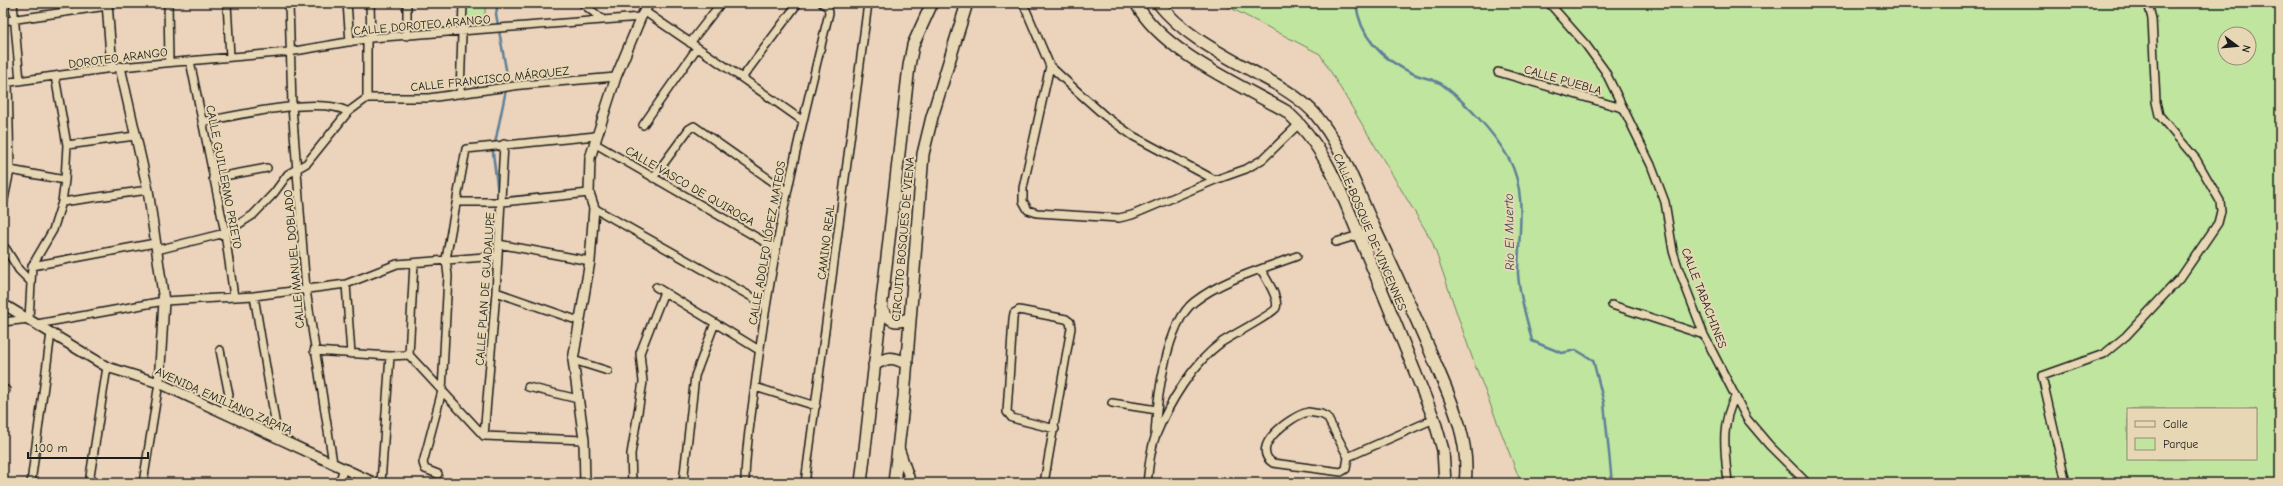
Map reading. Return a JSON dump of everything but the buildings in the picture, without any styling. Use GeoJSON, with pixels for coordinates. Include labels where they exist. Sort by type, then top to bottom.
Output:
{"type":"FeatureCollection","features":[{"type":"Feature","properties":{"kind":"main road","name":"CIRCUITO BOSQUES DE VIENA"},"geometry":{"type":"LineString","coordinates":[[861,483],[909,66],[913,45],[932,3]]}},
{"type":"Feature","properties":{"kind":"main road","name":"CIRCUITO BOSQUES DE VIENA"},"geometry":{"type":"LineString","coordinates":[[894,483],[907,364],[923,154],[932,117],[967,3]]}},
{"type":"Feature","properties":{"kind":"main road","name":"CALLE BOSQUE DE VINCENNES"},"geometry":{"type":"LineString","coordinates":[[1136,3],[1140,11],[1160,32],[1183,52],[1286,111],[1300,123],[1319,147],[1339,187],[1434,419],[1443,450],[1445,483]]}},
{"type":"Feature","properties":{"kind":"main road","name":"CALLE BOSQUE DE VINCENNES"},"geometry":{"type":"LineString","coordinates":[[1158,3],[1171,20],[1196,38],[1278,85],[1315,114],[1337,146],[1398,277],[1453,407],[1464,444],[1465,483]]}},
{"type":"Feature","properties":{"kind":"main road"},"geometry":{"type":"LineString","coordinates":[[880,308],[887,317],[894,321],[901,322],[910,318]]}},
{"type":"Feature","properties":{"kind":"main road"},"geometry":{"type":"LineString","coordinates":[[874,364],[890,357],[897,358],[907,364]]}},
{"type":"Feature","properties":{"kind":"street"},"geometry":{"type":"LineString","coordinates":[[13,3],[20,81]]}},
{"type":"Feature","properties":{"kind":"street"},"geometry":{"type":"LineString","coordinates":[[168,3],[170,62]]}},
{"type":"Feature","properties":{"kind":"street"},"geometry":{"type":"LineString","coordinates":[[228,3],[230,57]]}},
{"type":"Feature","properties":{"kind":"street","name":"CALLE MANUEL DOBLADO"},"geometry":{"type":"LineString","coordinates":[[289,3],[289,52],[292,106],[306,290],[314,351],[333,463]]}},
{"type":"Feature","properties":{"kind":"street"},"geometry":{"type":"LineString","coordinates":[[347,3],[350,42]]}},
{"type":"Feature","properties":{"kind":"street"},"geometry":{"type":"LineString","coordinates":[[32,266],[156,247],[225,233],[253,215],[274,193],[288,174],[307,162],[348,112],[366,98],[370,3]]}},
{"type":"Feature","properties":{"kind":"street"},"geometry":{"type":"LineString","coordinates":[[406,36],[407,3]]}},
{"type":"Feature","properties":{"kind":"street"},"geometry":{"type":"LineString","coordinates":[[460,94],[463,3]]}},
{"type":"Feature","properties":{"kind":"street"},"geometry":{"type":"LineString","coordinates":[[582,3],[602,19]]}},
{"type":"Feature","properties":{"kind":"street"},"geometry":{"type":"LineString","coordinates":[[585,483],[584,440],[572,360],[590,262],[594,208],[589,192],[590,158],[616,77],[642,14],[649,3]]}},
{"type":"Feature","properties":{"kind":"street"},"geometry":{"type":"LineString","coordinates":[[690,43],[721,3]]}},
{"type":"Feature","properties":{"kind":"street"},"geometry":{"type":"LineString","coordinates":[[742,78],[798,3]]}},
{"type":"Feature","properties":{"kind":"street","name":"CALLE ADOLFO LÓPEZ MATEOS"},"geometry":{"type":"LineString","coordinates":[[745,483],[755,387],[775,248],[786,191],[830,10],[822,3]]}},
{"type":"Feature","properties":{"kind":"street","name":"CAMINO REAL"},"geometry":{"type":"LineString","coordinates":[[805,483],[868,3]]}},
{"type":"Feature","properties":{"kind":"street"},"geometry":{"type":"LineString","coordinates":[[1023,3],[1050,66],[1105,116],[1133,136],[1215,180]]}},
{"type":"Feature","properties":{"kind":"street","name":"CALLE TABACHINES"},"geometry":{"type":"LineString","coordinates":[[1549,3],[1586,45],[1605,71],[1660,184],[1665,202],[1673,251],[1704,335],[1735,396],[1751,424],[1769,445],[1807,483]]}},
{"type":"Feature","properties":{"kind":"street"},"geometry":{"type":"LineString","coordinates":[[2066,483],[2042,376],[2104,354],[2126,336],[2180,277],[2218,223],[2221,211],[2220,201],[2196,159],[2159,115],[2156,102],[2152,19],[2148,3]]}},
{"type":"Feature","properties":{"kind":"street"},"geometry":{"type":"LineString","coordinates":[[3,21],[107,4],[116,68],[148,190],[164,301],[159,383],[143,483]]}},
{"type":"Feature","properties":{"kind":"street"},"geometry":{"type":"LineString","coordinates":[[642,14],[690,43],[803,121]]}},
{"type":"Feature","properties":{"kind":"street","name":"CALLE DOROTEO ARANGO"},"geometry":{"type":"LineString","coordinates":[[230,57],[289,52],[369,39],[486,31],[642,14]]}},
{"type":"Feature","properties":{"kind":"street"},"geometry":{"type":"LineString","coordinates":[[643,124],[697,48]]}},
{"type":"Feature","properties":{"kind":"street","name":"DOROTEO ARANGO"},"geometry":{"type":"LineString","coordinates":[[6,82],[116,68],[230,57]]}},
{"type":"Feature","properties":{"kind":"street","name":"CALLE GUILLERMO PRIETO"},"geometry":{"type":"LineString","coordinates":[[190,61],[225,233],[234,297]]}},
{"type":"Feature","properties":{"kind":"street"},"geometry":{"type":"LineString","coordinates":[[1050,66],[1023,188],[1023,201],[1028,210],[1037,213],[1119,218],[1132,215],[1215,180],[1246,169],[1263,159],[1300,123]]}},
{"type":"Feature","properties":{"kind":"street","name":"CALLE PUEBLA"},"geometry":{"type":"LineString","coordinates":[[1498,72],[1622,108]]}},
{"type":"Feature","properties":{"kind":"street"},"geometry":{"type":"LineString","coordinates":[[33,322],[30,281],[32,266],[53,230],[62,202],[65,180],[66,145],[55,76]]}},
{"type":"Feature","properties":{"kind":"street","name":"CALLE FRANCISCO MÁRQUEZ"},"geometry":{"type":"LineString","coordinates":[[366,98],[429,98],[513,86],[616,77]]}},
{"type":"Feature","properties":{"kind":"street"},"geometry":{"type":"LineString","coordinates":[[3,204],[10,170],[6,82]]}},
{"type":"Feature","properties":{"kind":"street"},"geometry":{"type":"LineString","coordinates":[[202,122],[292,106],[334,107],[348,112]]}},
{"type":"Feature","properties":{"kind":"street"},"geometry":{"type":"LineString","coordinates":[[653,178],[689,129],[694,126],[786,191]]}},
{"type":"Feature","properties":{"kind":"street"},"geometry":{"type":"LineString","coordinates":[[66,145],[135,136]]}},
{"type":"Feature","properties":{"kind":"street"},"geometry":{"type":"LineString","coordinates":[[438,474],[425,469],[423,463],[442,391],[448,276],[446,259],[466,149],[503,144],[595,140]]}},
{"type":"Feature","properties":{"kind":"street","name":"CALLE VASCO DE QUIROGA"},"geometry":{"type":"LineString","coordinates":[[595,140],[653,178],[775,248]]}},
{"type":"Feature","properties":{"kind":"street","name":"CALLE PLAN DE GUADALUPE"},"geometry":{"type":"LineString","coordinates":[[484,436],[502,202],[503,144]]}},
{"type":"Feature","properties":{"kind":"street"},"geometry":{"type":"LineString","coordinates":[[213,178],[267,168]]}},
{"type":"Feature","properties":{"kind":"street"},"geometry":{"type":"LineString","coordinates":[[10,170],[65,180]]}},
{"type":"Feature","properties":{"kind":"street"},"geometry":{"type":"LineString","coordinates":[[62,202],[148,190]]}},
{"type":"Feature","properties":{"kind":"street"},"geometry":{"type":"LineString","coordinates":[[457,202],[502,202],[589,192]]}},
{"type":"Feature","properties":{"kind":"street"},"geometry":{"type":"LineString","coordinates":[[594,208],[766,305]]}},
{"type":"Feature","properties":{"kind":"street"},"geometry":{"type":"LineString","coordinates":[[1336,242],[1359,237],[1375,230]]}},
{"type":"Feature","properties":{"kind":"street"},"geometry":{"type":"LineString","coordinates":[[498,244],[590,262]]}},
{"type":"Feature","properties":{"kind":"street"},"geometry":{"type":"LineString","coordinates":[[3,247],[6,249],[19,270],[30,281]]}},
{"type":"Feature","properties":{"kind":"street"},"geometry":{"type":"LineString","coordinates":[[3,322],[33,322],[164,301],[254,296],[306,290],[346,284],[397,264],[497,256]]}},
{"type":"Feature","properties":{"kind":"street"},"geometry":{"type":"LineString","coordinates":[[1146,483],[1155,436],[1157,410],[1172,336],[1186,311],[1194,302],[1219,287],[1261,269],[1297,256]]}},
{"type":"Feature","properties":{"kind":"street"},"geometry":{"type":"LineString","coordinates":[[414,262],[408,355],[484,436],[584,440]]}},
{"type":"Feature","properties":{"kind":"street"},"geometry":{"type":"LineString","coordinates":[[1155,436],[1178,394],[1209,353],[1241,329],[1272,313],[1276,308],[1276,300],[1261,269]]}},
{"type":"Feature","properties":{"kind":"street"},"geometry":{"type":"LineString","coordinates":[[346,284],[351,354]]}},
{"type":"Feature","properties":{"kind":"street"},"geometry":{"type":"LineString","coordinates":[[656,288],[760,350]]}},
{"type":"Feature","properties":{"kind":"street"},"geometry":{"type":"LineString","coordinates":[[496,292],[579,321]]}},
{"type":"Feature","properties":{"kind":"street"},"geometry":{"type":"LineString","coordinates":[[632,483],[631,454],[643,382],[640,353],[664,292]]}},
{"type":"Feature","properties":{"kind":"street"},"geometry":{"type":"LineString","coordinates":[[254,296],[278,438]]}},
{"type":"Feature","properties":{"kind":"street","name":"AVENIDA EMILIANO ZAPATA"},"geometry":{"type":"LineString","coordinates":[[3,304],[107,367],[159,383],[375,483]]}},
{"type":"Feature","properties":{"kind":"street"},"geometry":{"type":"LineString","coordinates":[[1612,305],[1704,335]]}},
{"type":"Feature","properties":{"kind":"street"},"geometry":{"type":"LineString","coordinates":[[1044,483],[1055,429],[1072,328],[1070,322],[1066,319],[1019,310],[1014,313],[1009,360],[1009,416],[1055,429]]}},
{"type":"Feature","properties":{"kind":"street"},"geometry":{"type":"LineString","coordinates":[[683,483],[695,376],[715,323]]}},
{"type":"Feature","properties":{"kind":"street"},"geometry":{"type":"LineString","coordinates":[[30,483],[51,333]]}},
{"type":"Feature","properties":{"kind":"street"},"geometry":{"type":"LineString","coordinates":[[220,350],[229,395],[224,413]]}},
{"type":"Feature","properties":{"kind":"street"},"geometry":{"type":"LineString","coordinates":[[314,351],[390,356],[408,355]]}},
{"type":"Feature","properties":{"kind":"street"},"geometry":{"type":"LineString","coordinates":[[381,483],[390,356]]}},
{"type":"Feature","properties":{"kind":"street"},"geometry":{"type":"LineString","coordinates":[[572,360],[608,371]]}},
{"type":"Feature","properties":{"kind":"street"},"geometry":{"type":"LineString","coordinates":[[89,483],[107,367]]}},
{"type":"Feature","properties":{"kind":"street"},"geometry":{"type":"LineString","coordinates":[[528,387],[578,398]]}},
{"type":"Feature","properties":{"kind":"street"},"geometry":{"type":"LineString","coordinates":[[755,387],[816,406]]}},
{"type":"Feature","properties":{"kind":"street"},"geometry":{"type":"LineString","coordinates":[[1728,483],[1724,430],[1728,410],[1735,396]]}},
{"type":"Feature","properties":{"kind":"street"},"geometry":{"type":"LineString","coordinates":[[1112,403],[1157,410]]}},
{"type":"Feature","properties":{"kind":"street"},"geometry":{"type":"LineString","coordinates":[[1315,412],[1327,417],[1348,457],[1346,469],[1341,472],[1273,463],[1268,460],[1266,448],[1284,423],[1300,414],[1315,412]]}},
{"type":"Feature","properties":{"kind":"street"},"geometry":{"type":"LineString","coordinates":[[1348,457],[1434,419]]}},
{"type":"Feature","properties":{"kind":"street"},"geometry":{"type":"LineString","coordinates":[[898,446],[911,483]]}},
{"type":"Feature","properties":{"kind":"street"},"geometry":{"type":"LineString","coordinates":[[339,483],[344,468]]}},
{"type":"Feature","properties":{"kind":"green space"},"geometry":{"type":"Polygon","coordinates":[[[464,3],[485,3],[485,28],[464,30],[464,3]]]}},
{"type":"Feature","properties":{"kind":"green space"},"geometry":{"type":"Polygon","coordinates":[[[1221,3],[2280,3],[2280,483],[1521,483],[1473,360],[1432,241],[1320,54],[1221,3]]]}},
{"type":"Feature","properties":{"kind":"waterway","name":"Rio El Muerto"},"geometry":{"type":"LineString","coordinates":[[498,3],[496,14],[508,80],[493,153],[498,193]]}},
{"type":"Feature","properties":{"kind":"waterway","name":"Rio El Muerto"},"geometry":{"type":"LineString","coordinates":[[1356,3],[1358,16],[1362,27],[1375,47],[1392,62],[1414,74],[1443,85],[1488,129],[1509,159],[1515,172],[1520,200],[1521,215],[1518,273],[1522,299],[1532,341],[1562,353],[1576,350],[1593,360],[1604,403],[1612,483]]}}]}
